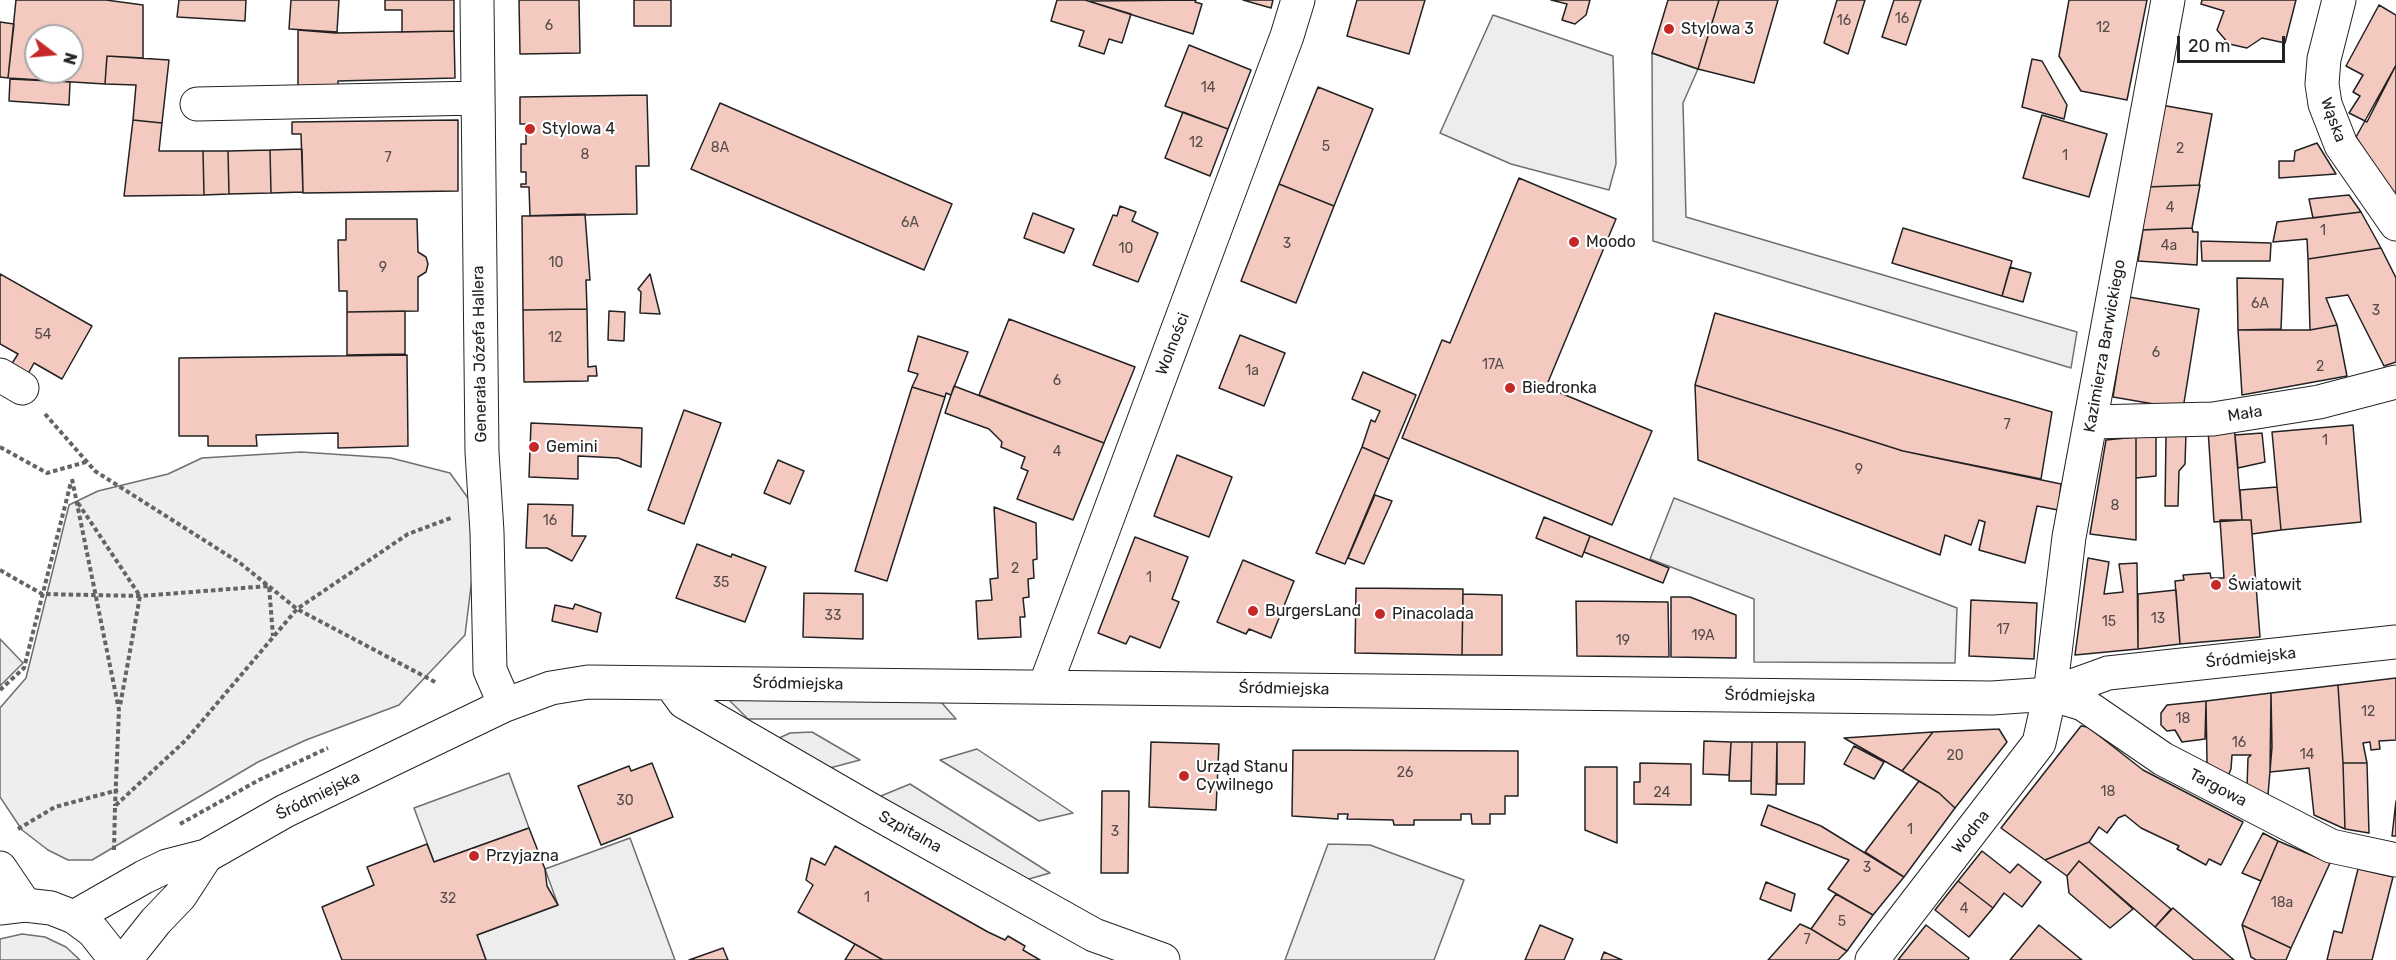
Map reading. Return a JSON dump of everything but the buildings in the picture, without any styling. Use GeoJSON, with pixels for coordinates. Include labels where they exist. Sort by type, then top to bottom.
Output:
{"type":"FeatureCollection","features":[{"type":"Feature","properties":{"kind":"street","name":"Generała Józefa Hallera"},"geometry":{"type":"LineString","coordinates":[[477,0],[481,430],[490,670],[505,705]]}},
{"type":"Feature","properties":{"kind":"street","name":"Wolności"},"geometry":{"type":"LineString","coordinates":[[1045,686],[1271,80],[1298,0]]}},
{"type":"Feature","properties":{"kind":"street","name":"Kazimierza Barwickiego"},"geometry":{"type":"LineString","coordinates":[[2050,694],[2069,537],[2168,0]]}},
{"type":"Feature","properties":{"kind":"street","name":"Wąska"},"geometry":{"type":"LineString","coordinates":[[2339,0],[2324,59],[2322,84],[2325,104],[2341,146],[2396,224]]}},
{"type":"Feature","properties":{"kind":"street"},"geometry":{"type":"LineString","coordinates":[[197,104],[478,98]]}},
{"type":"Feature","properties":{"kind":"street","name":"Mała"},"geometry":{"type":"LineString","coordinates":[[2092,422],[2213,419],[2319,402],[2396,382]]}},
{"type":"Feature","properties":{"kind":"street","name":"Śródmiejska"},"geometry":{"type":"LineString","coordinates":[[74,917],[167,866],[206,856],[285,812],[505,705],[551,688],[588,682],[1992,698],[2050,694],[2108,674],[2396,642]]}},
{"type":"Feature","properties":{"kind":"street","name":"Szpitalna"},"geometry":{"type":"LineString","coordinates":[[670,683],[684,702],[850,799],[1094,935],[1163,960]]}},
{"type":"Feature","properties":{"kind":"street","name":"Targowa"},"geometry":{"type":"LineString","coordinates":[[2050,694],[2083,704],[2163,759],[2321,841],[2365,855],[2396,860]]}},
{"type":"Feature","properties":{"kind":"street","name":"Wodna"},"geometry":{"type":"LineString","coordinates":[[1872,960],[2039,743],[2050,694]]}},
{"type":"Feature","properties":{"kind":"street","name":"Śródmiejska"},"geometry":{"type":"LineString","coordinates":[[125,960],[156,921],[180,896],[206,856]]}},
{"type":"Feature","properties":{"kind":"street"},"geometry":{"type":"LineString","coordinates":[[0,868],[13,906],[51,908],[74,917],[109,947],[116,960]]}},
{"type":"Feature","properties":{"kind":"path"},"geometry":{"type":"LineString","coordinates":[[11,382],[95,471],[240,563],[297,609],[437,683]]}},
{"type":"Feature","properties":{"kind":"path"},"geometry":{"type":"LineString","coordinates":[[0,447],[47,473],[86,462]]}},
{"type":"Feature","properties":{"kind":"path"},"geometry":{"type":"LineString","coordinates":[[0,690],[24,668],[72,479],[119,710]]}},
{"type":"Feature","properties":{"kind":"path"},"geometry":{"type":"LineString","coordinates":[[76,501],[140,596],[119,710],[118,790],[115,806],[114,850]]}},
{"type":"Feature","properties":{"kind":"path"},"geometry":{"type":"LineString","coordinates":[[115,806],[186,740],[297,609],[408,534],[462,513]]}},
{"type":"Feature","properties":{"kind":"path"},"geometry":{"type":"LineString","coordinates":[[0,570],[42,594],[96,597],[140,596],[269,586]]}},
{"type":"Feature","properties":{"kind":"path"},"geometry":{"type":"LineString","coordinates":[[269,586],[273,637]]}},
{"type":"Feature","properties":{"kind":"path"},"geometry":{"type":"LineString","coordinates":[[179,825],[259,780],[331,747]]}},
{"type":"Feature","properties":{"kind":"path"},"geometry":{"type":"LineString","coordinates":[[18,829],[55,807],[118,790]]}},
{"type":"Feature","properties":{"kind":"shaded area"},"geometry":{"type":"Polygon","coordinates":[[[1493,15],[1613,56],[1616,164],[1609,190],[1511,164],[1440,133],[1493,15]]]}},
{"type":"Feature","properties":{"kind":"shaded area"},"geometry":{"type":"Polygon","coordinates":[[[1652,53],[1698,69],[1683,103],[1686,217],[2077,332],[2071,368],[1653,241],[1652,53]]]}},
{"type":"Feature","properties":{"kind":"shaded area"},"geometry":{"type":"Polygon","coordinates":[[[301,452],[391,458],[450,473],[473,505],[473,570],[465,635],[399,705],[306,740],[258,762],[92,860],[68,860],[48,850],[22,830],[0,797],[0,708],[26,678],[69,505],[98,491],[168,474],[202,458],[301,452]]]}},
{"type":"Feature","properties":{"kind":"shaded area"},"geometry":{"type":"Polygon","coordinates":[[[1674,498],[1957,608],[1955,663],[1754,662],[1754,599],[1650,559],[1674,498]]]}},
{"type":"Feature","properties":{"kind":"shaded area"},"geometry":{"type":"Polygon","coordinates":[[[0,639],[23,663],[0,686],[0,639]]]}},
{"type":"Feature","properties":{"kind":"shaded area"},"geometry":{"type":"Polygon","coordinates":[[[724,695],[935,695],[956,719],[748,719],[724,695]]]}},
{"type":"Feature","properties":{"kind":"shaded area"},"geometry":{"type":"Polygon","coordinates":[[[812,732],[860,760],[826,769],[777,739],[790,733],[812,732]]]}},
{"type":"Feature","properties":{"kind":"shaded area"},"geometry":{"type":"Polygon","coordinates":[[[977,749],[1073,813],[1039,821],[940,760],[977,749]]]}},
{"type":"Feature","properties":{"kind":"shaded area"},"geometry":{"type":"Polygon","coordinates":[[[509,773],[529,828],[434,862],[414,808],[509,773]]]}},
{"type":"Feature","properties":{"kind":"shaded area"},"geometry":{"type":"Polygon","coordinates":[[[910,784],[1050,873],[1022,881],[876,798],[910,784]]]}},
{"type":"Feature","properties":{"kind":"shaded area"},"geometry":{"type":"Polygon","coordinates":[[[630,838],[675,960],[486,960],[477,935],[558,905],[545,869],[630,838]]]}},
{"type":"Feature","properties":{"kind":"shaded area"},"geometry":{"type":"Polygon","coordinates":[[[1328,844],[1370,845],[1464,880],[1434,960],[1285,960],[1328,844]]]}},
{"type":"Feature","properties":{"kind":"shaded area"},"geometry":{"type":"Polygon","coordinates":[[[22,934],[45,937],[66,947],[80,960],[0,960],[0,939],[22,934]]]}},
{"type":"Feature","properties":{"kind":"place","name":"Stylowa 3"},"geometry":{"type":"Point","coordinates":[1669,29]}},
{"type":"Feature","properties":{"kind":"place","name":"Stylowa 4"},"geometry":{"type":"Point","coordinates":[530,129]}},
{"type":"Feature","properties":{"kind":"place","name":"Moodo"},"geometry":{"type":"Point","coordinates":[1574,242]}},
{"type":"Feature","properties":{"kind":"place","name":"Biedronka"},"geometry":{"type":"Point","coordinates":[1510,388]}},
{"type":"Feature","properties":{"kind":"place","name":"Gemini"},"geometry":{"type":"Point","coordinates":[534,447]}},
{"type":"Feature","properties":{"kind":"place","name":"Światowit"},"geometry":{"type":"Point","coordinates":[2216,585]}},
{"type":"Feature","properties":{"kind":"place","name":"BurgersLand"},"geometry":{"type":"Point","coordinates":[1253,611]}},
{"type":"Feature","properties":{"kind":"place","name":"Pinacolada"},"geometry":{"type":"Point","coordinates":[1380,614]}},
{"type":"Feature","properties":{"kind":"place","name":"Urząd Stanu Cywilnego"},"geometry":{"type":"Point","coordinates":[1184,776]}},
{"type":"Feature","properties":{"kind":"place","name":"Przyjazna"},"geometry":{"type":"Point","coordinates":[474,856]}}]}
